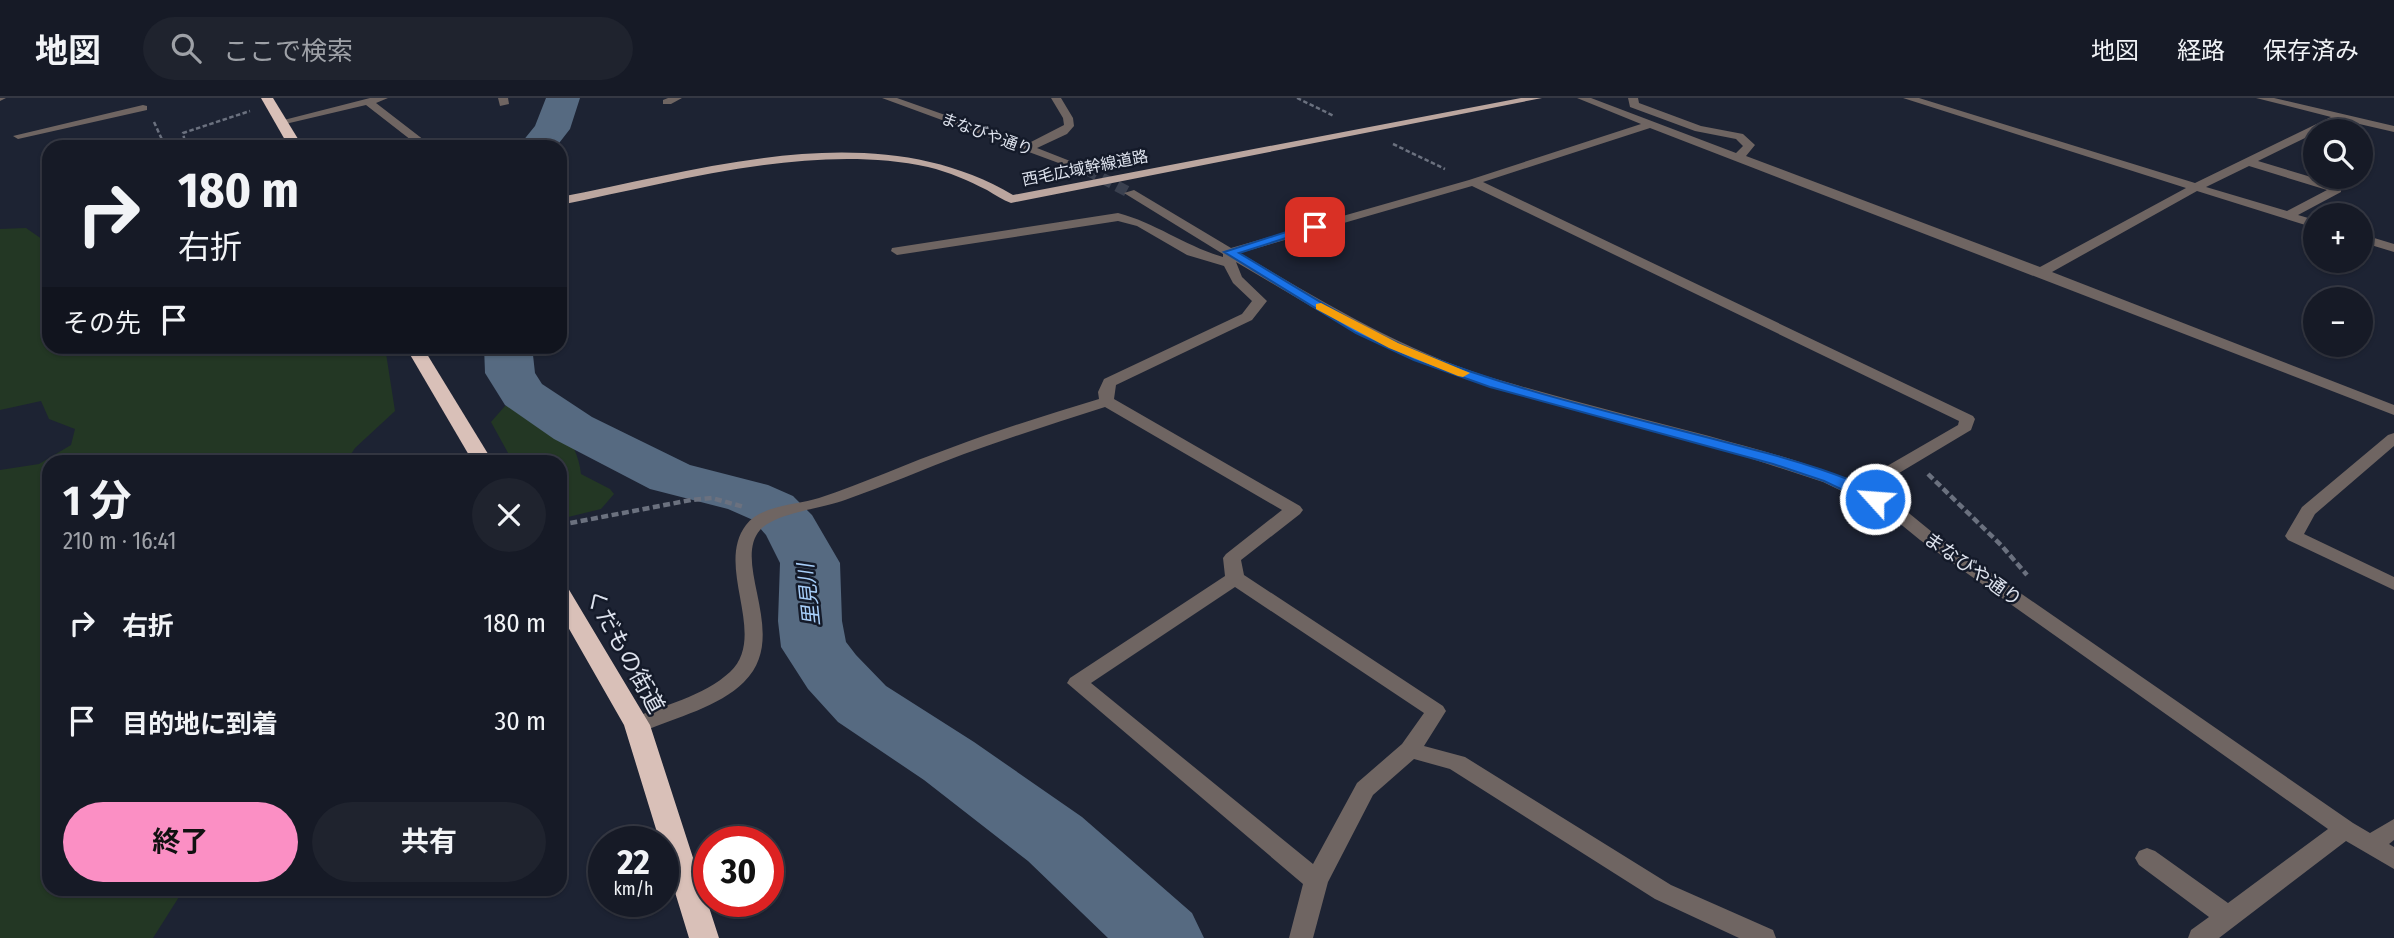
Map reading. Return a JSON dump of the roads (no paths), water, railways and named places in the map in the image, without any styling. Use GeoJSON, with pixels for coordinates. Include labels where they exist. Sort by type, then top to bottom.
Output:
{"type":"FeatureCollection","features":[{"type":"Feature","properties":{"kind":"highway"},"geometry":{"type":"LineString","coordinates":[[269,102],[292,140]]}},
{"type":"Feature","properties":{"kind":"highway"},"geometry":{"type":"LineString","coordinates":[[418,354],[478,455]]}},
{"type":"Feature","properties":{"kind":"highway","name":"くだもの街道"},"geometry":{"type":"LineString","coordinates":[[567,605],[637,725],[705,938]]}},
{"type":"Feature","properties":{"kind":"main road","name":"西毛広域幹線道路"},"geometry":{"type":"LineString","coordinates":[[567,200],[766,164],[867,157],[927,164],[988,185],[1011,199],[1537,98]]}},
{"type":"Feature","properties":{"kind":"street"},"geometry":{"type":"LineString","coordinates":[[18,136],[145,109],[132,98]]}},
{"type":"Feature","properties":{"kind":"street"},"geometry":{"type":"LineString","coordinates":[[281,122],[383,98]]}},
{"type":"Feature","properties":{"kind":"street","name":"まなびや通り"},"geometry":{"type":"LineString","coordinates":[[887,98],[1087,170]]}},
{"type":"Feature","properties":{"kind":"street"},"geometry":{"type":"LineString","coordinates":[[1028,148],[1063,132],[1069,126],[1068,118],[1056,98]]}},
{"type":"Feature","properties":{"kind":"street"},"geometry":{"type":"LineString","coordinates":[[1581,98],[2041,272],[2394,410]]}},
{"type":"Feature","properties":{"kind":"street"},"geometry":{"type":"LineString","coordinates":[[1633,98],[1634,105],[1678,122],[1739,136],[1749,145],[1745,152],[1736,158]]}},
{"type":"Feature","properties":{"kind":"street"},"geometry":{"type":"LineString","coordinates":[[1908,98],[2303,221]]}},
{"type":"Feature","properties":{"kind":"street"},"geometry":{"type":"LineString","coordinates":[[2261,98],[2394,129]]}},
{"type":"Feature","properties":{"kind":"street"},"geometry":{"type":"LineString","coordinates":[[369,102],[418,140]]}},
{"type":"Feature","properties":{"kind":"street"},"geometry":{"type":"LineString","coordinates":[[2041,272],[2194,188],[2340,117]]}},
{"type":"Feature","properties":{"kind":"street"},"geometry":{"type":"LineString","coordinates":[[897,251],[1118,217],[1140,223],[1192,252],[1229,258],[1651,124]]}},
{"type":"Feature","properties":{"kind":"street"},"geometry":{"type":"LineString","coordinates":[[2248,162],[2337,189],[2287,216]]}},
{"type":"Feature","properties":{"kind":"street"},"geometry":{"type":"LineString","coordinates":[[1473,182],[1967,419],[1965,427],[1858,490]]}},
{"type":"Feature","properties":{"kind":"street","name":"まなびや通り"},"geometry":{"type":"LineString","coordinates":[[1130,192],[1229,258],[1361,330],[1419,357],[1495,384],[1778,461],[1858,490],[1893,509],[1926,536],[2345,829],[2394,859]]}},
{"type":"Feature","properties":{"kind":"street"},"geometry":{"type":"LineString","coordinates":[[2373,242],[2394,248]]}},
{"type":"Feature","properties":{"kind":"street"},"geometry":{"type":"LineString","coordinates":[[1107,401],[1106,392],[1110,382],[1247,317],[1256,307],[1260,301],[1231,273],[1229,258]]}},
{"type":"Feature","properties":{"kind":"street"},"geometry":{"type":"LineString","coordinates":[[637,725],[713,692],[739,677],[752,659],[754,636],[744,546],[750,531],[775,516],[823,502],[943,456],[1107,401],[1294,510],[1232,558],[1235,578],[1436,711],[1410,750],[1364,789],[1317,881],[1301,938]]}},
{"type":"Feature","properties":{"kind":"street"},"geometry":{"type":"LineString","coordinates":[[2394,438],[2308,511],[2294,536],[2394,584]]}},
{"type":"Feature","properties":{"kind":"street"},"geometry":{"type":"LineString","coordinates":[[1235,578],[1077,683],[1317,881]]}},
{"type":"Feature","properties":{"kind":"street"},"geometry":{"type":"LineString","coordinates":[[1410,750],[1457,763],[1663,892],[1764,938]]}},
{"type":"Feature","properties":{"kind":"street"},"geometry":{"type":"LineString","coordinates":[[2370,845],[2394,828]]}},
{"type":"Feature","properties":{"kind":"street"},"geometry":{"type":"LineString","coordinates":[[2200,938],[2345,829]]}},
{"type":"Feature","properties":{"kind":"street"},"geometry":{"type":"LineString","coordinates":[[2147,858],[2229,918]]}},
{"type":"Feature","properties":{"kind":"waterway","name":"里見川"},"geometry":{"type":"LineString","coordinates":[[542,140],[552,129],[563,98]]}},
{"type":"Feature","properties":{"kind":"waterway","name":"里見川"},"geometry":{"type":"LineString","coordinates":[[509,354],[510,373],[523,394],[573,428],[670,477],[748,497],[773,508],[791,528],[810,563],[810,621],[814,647],[832,672],[862,704],[949,761],[1055,839],[1163,938]]}},
{"type":"Feature","properties":{"kind":"tunnel"},"geometry":{"type":"LineString","coordinates":[[1087,170],[1130,193]]}}]}
